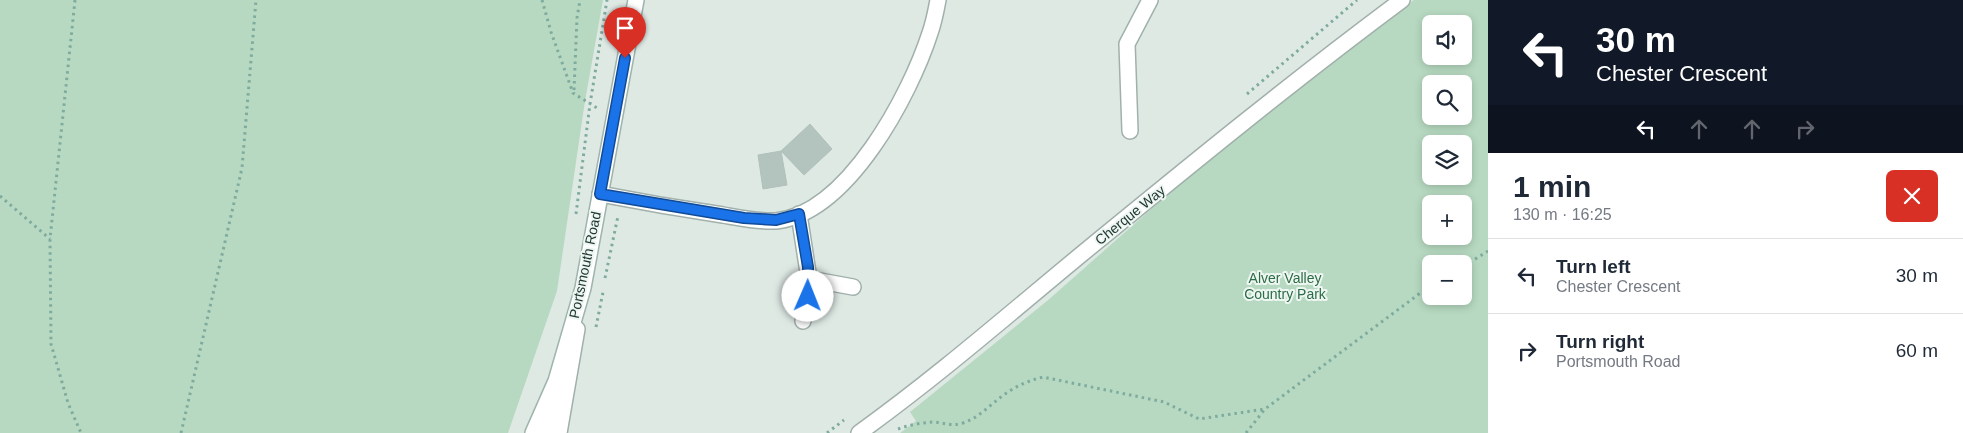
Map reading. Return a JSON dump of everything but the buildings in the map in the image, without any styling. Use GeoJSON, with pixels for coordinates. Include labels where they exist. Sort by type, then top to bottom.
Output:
{"type":"FeatureCollection","features":[{"type":"Feature","properties":{"kind":"street","name":"Portsmouth Road"},"geometry":{"type":"LineString","coordinates":[[548,433],[556,381],[583,288],[636,0]]}},
{"type":"Feature","properties":{"kind":"street"},"geometry":{"type":"LineString","coordinates":[[600,194],[744,218],[776,220],[799,214],[831,196],[880,138],[907,90],[930,33],[938,0]]}},
{"type":"Feature","properties":{"kind":"street"},"geometry":{"type":"LineString","coordinates":[[1130,131],[1127,44],[1150,0]]}},
{"type":"Feature","properties":{"kind":"street","name":"Cherque Way"},"geometry":{"type":"LineString","coordinates":[[859,433],[992,329],[1311,68],[1402,0]]}},
{"type":"Feature","properties":{"kind":"street"},"geometry":{"type":"LineString","coordinates":[[799,214],[809,280],[803,321]]}},
{"type":"Feature","properties":{"kind":"street"},"geometry":{"type":"LineString","coordinates":[[809,280],[853,287]]}},
{"type":"Feature","properties":{"kind":"street"},"geometry":{"type":"LineString","coordinates":[[560,433],[583,288]]}},
{"type":"Feature","properties":{"kind":"street","name":"Portsmouth Road"},"geometry":{"type":"LineString","coordinates":[[533,433],[556,381]]}},
{"type":"Feature","properties":{"kind":"path"},"geometry":{"type":"LineString","coordinates":[[75,0],[50,239],[51,344],[68,403],[81,433]]}},
{"type":"Feature","properties":{"kind":"path"},"geometry":{"type":"LineString","coordinates":[[182,433],[242,168],[256,0]]}},
{"type":"Feature","properties":{"kind":"path"},"geometry":{"type":"LineString","coordinates":[[542,0],[551,32],[573,93],[602,112]]}},
{"type":"Feature","properties":{"kind":"path"},"geometry":{"type":"LineString","coordinates":[[573,93],[577,18],[580,0]]}},
{"type":"Feature","properties":{"kind":"path"},"geometry":{"type":"LineString","coordinates":[[576,216],[600,31],[607,0]]}},
{"type":"Feature","properties":{"kind":"path"},"geometry":{"type":"LineString","coordinates":[[0,196],[50,239]]}},
{"type":"Feature","properties":{"kind":"path"},"geometry":{"type":"LineString","coordinates":[[594,335],[622,198]]}},
{"type":"Feature","properties":{"kind":"path"},"geometry":{"type":"LineString","coordinates":[[1472,261],[1488,251]]}},
{"type":"Feature","properties":{"kind":"path"},"geometry":{"type":"LineString","coordinates":[[1246,433],[1265,409],[1422,292]]}},
{"type":"Feature","properties":{"kind":"path"},"geometry":{"type":"LineString","coordinates":[[899,428],[933,422],[946,426],[961,424],[983,412],[1014,388],[1028,381],[1043,377],[1164,402],[1199,419],[1265,409]]}},
{"type":"Feature","properties":{"kind":"green space"},"geometry":{"type":"Polygon","coordinates":[[[0,0],[603,0],[585,101],[557,291],[508,433],[0,433],[0,0]]]}},
{"type":"Feature","properties":{"kind":"green space","name":"Alver Valley Country Park"},"geometry":{"type":"Polygon","coordinates":[[[1414,0],[1488,0],[1488,433],[900,433],[916,421],[910,412],[1047,301],[1311,68],[1414,0]]]}},
{"type":"Feature","properties":{"kind":"route"},"geometry":{"type":"LineString","coordinates":[[625,58],[600,194],[744,218],[776,220],[799,214],[808,267],[808,296]]}}]}
